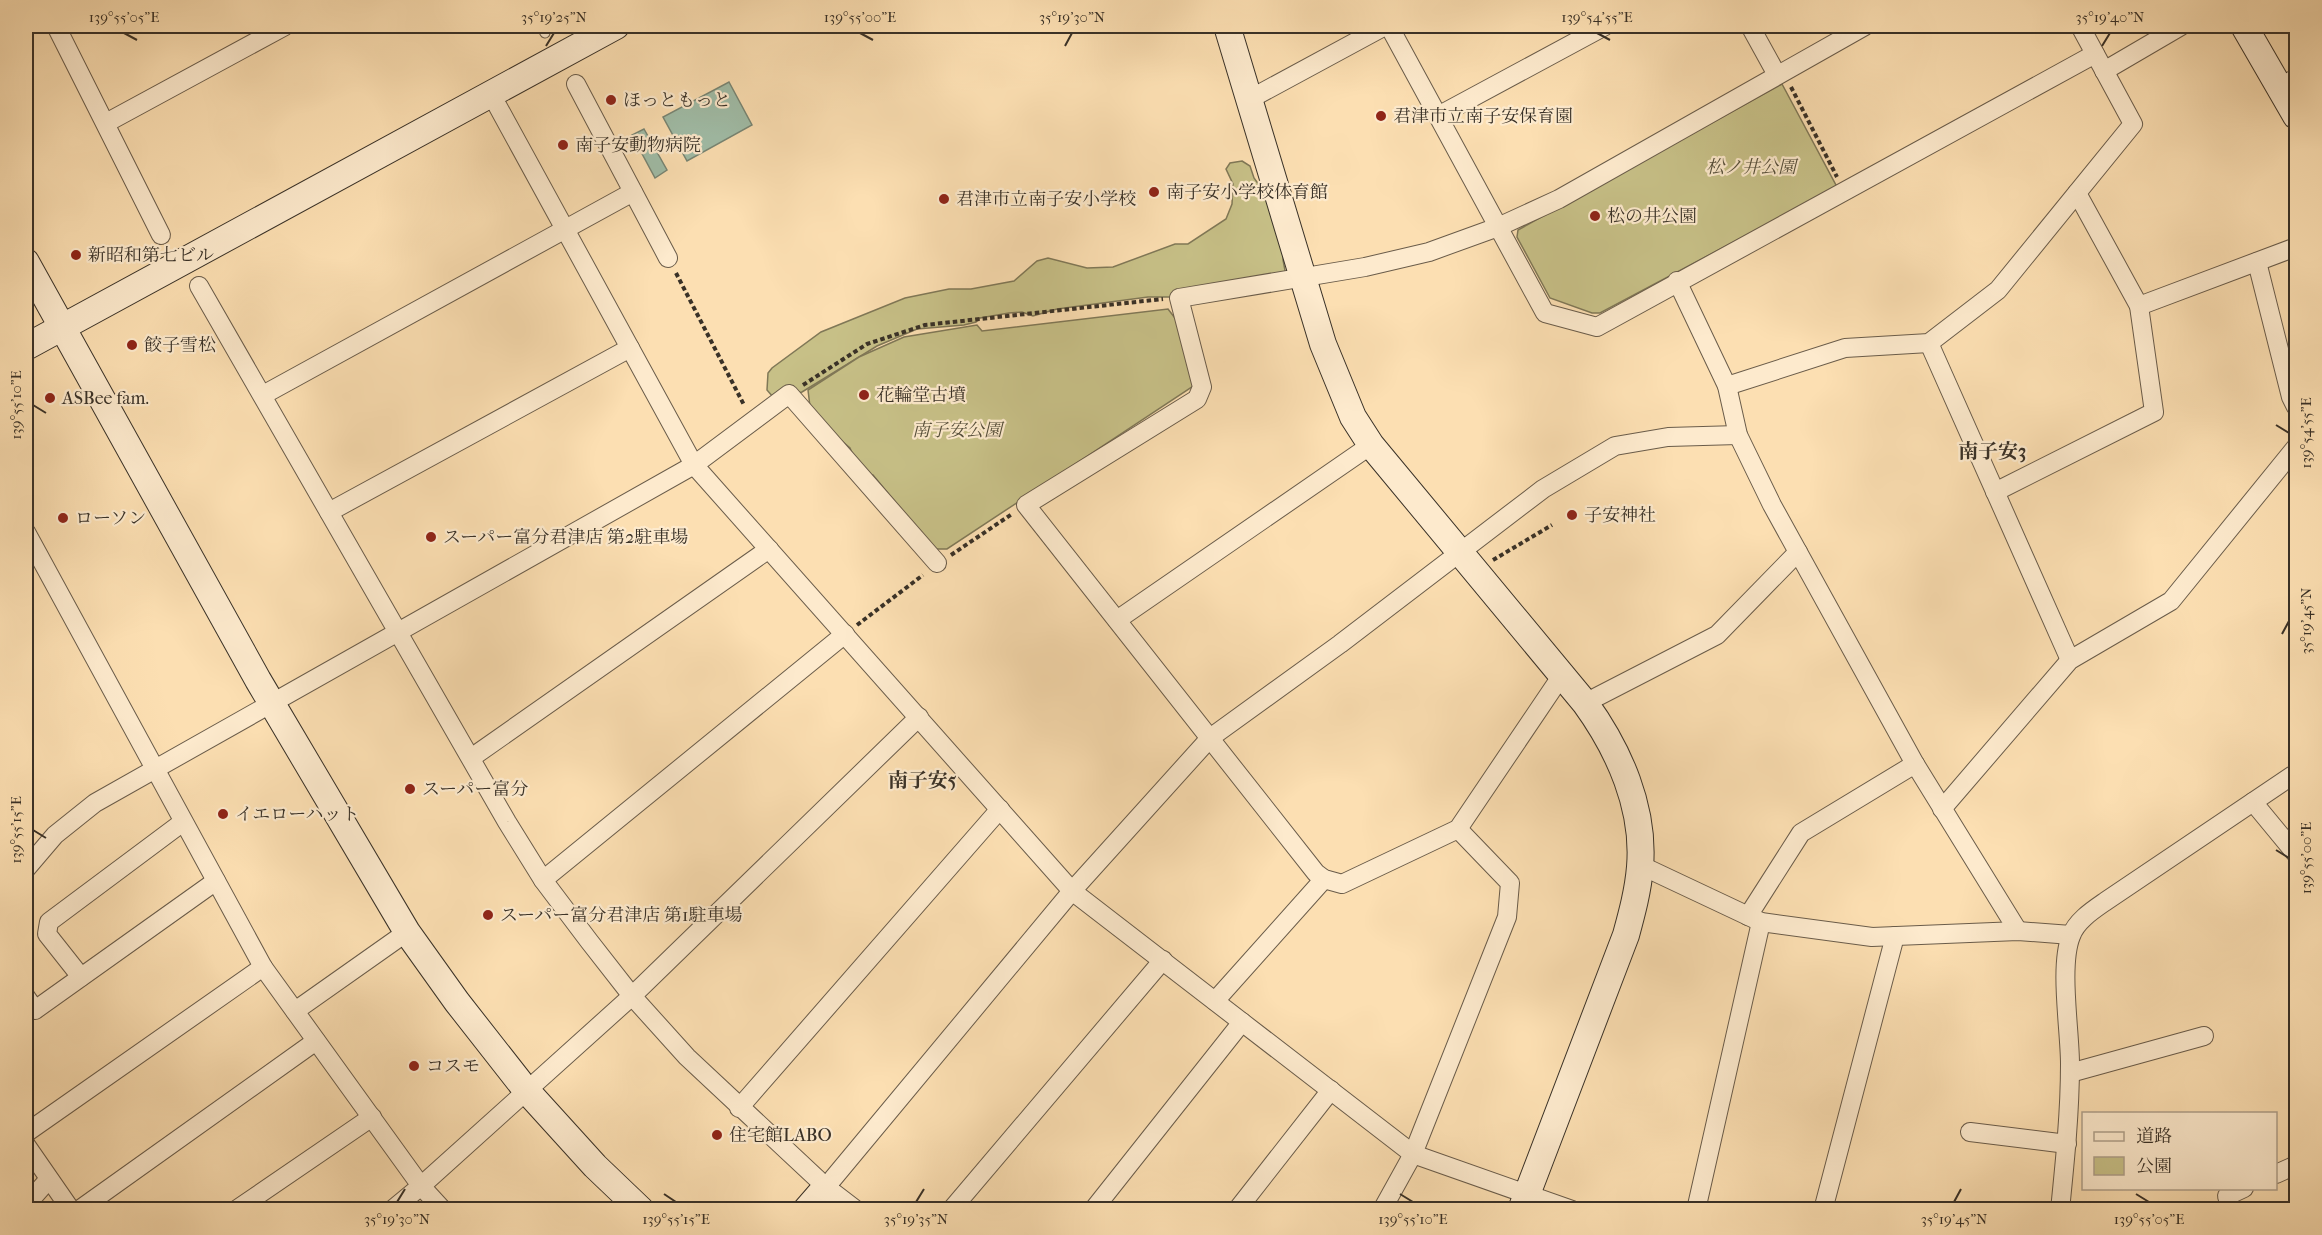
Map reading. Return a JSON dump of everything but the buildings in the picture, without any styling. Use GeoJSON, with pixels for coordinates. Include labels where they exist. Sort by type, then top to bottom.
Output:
{"type":"FeatureCollection","features":[{"type":"Feature","properties":{"kind":"street"},"geometry":{"type":"LineString","coordinates":[[56,26],[161,235]]}},
{"type":"Feature","properties":{"kind":"street"},"geometry":{"type":"LineString","coordinates":[[106,123],[285,26]]}},
{"type":"Feature","properties":{"kind":"street"},"geometry":{"type":"LineString","coordinates":[[26,347],[616,26]]}},
{"type":"Feature","properties":{"kind":"street"},"geometry":{"type":"LineString","coordinates":[[1227,26],[1323,344],[1353,417],[1371,445],[1586,703],[1604,729],[1619,759],[1639,826],[1640,865],[1636,898],[1626,935],[1524,1202]]}},
{"type":"Feature","properties":{"kind":"street"},"geometry":{"type":"LineString","coordinates":[[1250,99],[1387,26],[1545,314],[1597,327],[1677,281],[2096,54]]}},
{"type":"Feature","properties":{"kind":"street"},"geometry":{"type":"LineString","coordinates":[[1438,116],[1605,26]]}},
{"type":"Feature","properties":{"kind":"street"},"geometry":{"type":"LineString","coordinates":[[1750,26],[1780,73]]}},
{"type":"Feature","properties":{"kind":"street"},"geometry":{"type":"LineString","coordinates":[[1562,675],[1458,829],[1342,884],[1324,879],[1316,873],[1026,505],[1197,399],[1202,387],[1179,298],[1365,267],[1429,252],[1498,227],[1559,199],[1865,26]]}},
{"type":"Feature","properties":{"kind":"street"},"geometry":{"type":"LineString","coordinates":[[1727,386],[1845,348],[1929,343],[1998,290],[2133,124],[2080,26]]}},
{"type":"Feature","properties":{"kind":"street"},"geometry":{"type":"LineString","coordinates":[[2104,70],[2181,26]]}},
{"type":"Feature","properties":{"kind":"street"},"geometry":{"type":"LineString","coordinates":[[2244,26],[2288,83],[2296,116]]}},
{"type":"Feature","properties":{"kind":"street"},"geometry":{"type":"LineString","coordinates":[[576,84],[668,258]]}},
{"type":"Feature","properties":{"kind":"street"},"geometry":{"type":"LineString","coordinates":[[491,94],[694,465],[1072,891],[1413,1154],[1524,1202],[1572,1209]]}},
{"type":"Feature","properties":{"kind":"street"},"geometry":{"type":"LineString","coordinates":[[263,395],[633,192]]}},
{"type":"Feature","properties":{"kind":"street"},"geometry":{"type":"LineString","coordinates":[[1995,492],[2154,412],[2139,306],[2077,193]]}},
{"type":"Feature","properties":{"kind":"street"},"geometry":{"type":"LineString","coordinates":[[2139,306],[2296,247]]}},
{"type":"Feature","properties":{"kind":"street"},"geometry":{"type":"LineString","coordinates":[[26,262],[271,702],[406,932],[526,1090],[595,1167],[641,1209]]}},
{"type":"Feature","properties":{"kind":"street"},"geometry":{"type":"LineString","coordinates":[[2256,262],[2291,397],[2296,407]]}},
{"type":"Feature","properties":{"kind":"street"},"geometry":{"type":"LineString","coordinates":[[1677,281],[1727,386],[1738,435],[1798,552],[1915,764],[2018,931]]}},
{"type":"Feature","properties":{"kind":"street"},"geometry":{"type":"LineString","coordinates":[[199,286],[543,880],[632,996],[687,1057],[826,1187],[856,1209]]}},
{"type":"Feature","properties":{"kind":"street"},"geometry":{"type":"LineString","coordinates":[[1929,343],[2070,660]]}},
{"type":"Feature","properties":{"kind":"street"},"geometry":{"type":"LineString","coordinates":[[329,512],[630,348]]}},
{"type":"Feature","properties":{"kind":"street"},"geometry":{"type":"LineString","coordinates":[[26,869],[55,835],[95,803],[694,465],[789,394],[937,563]]}},
{"type":"Feature","properties":{"kind":"street"},"geometry":{"type":"LineString","coordinates":[[806,1209],[1072,891],[1210,738],[1543,489],[1615,446],[1668,437],[1738,435]]}},
{"type":"Feature","properties":{"kind":"street"},"geometry":{"type":"LineString","coordinates":[[1117,620],[1371,445]]}},
{"type":"Feature","properties":{"kind":"street"},"geometry":{"type":"LineString","coordinates":[[1942,808],[2070,660],[2171,601],[2296,447]]}},
{"type":"Feature","properties":{"kind":"street"},"geometry":{"type":"LineString","coordinates":[[26,532],[263,967],[421,1186],[443,1209]]}},
{"type":"Feature","properties":{"kind":"street"},"geometry":{"type":"LineString","coordinates":[[471,758],[769,549]]}},
{"type":"Feature","properties":{"kind":"street"},"geometry":{"type":"LineString","coordinates":[[1586,703],[1717,635],[1798,552]]}},
{"type":"Feature","properties":{"kind":"street"},"geometry":{"type":"LineString","coordinates":[[543,880],[845,634]]}},
{"type":"Feature","properties":{"kind":"street"},"geometry":{"type":"LineString","coordinates":[[392,1209],[421,1186],[632,996],[919,717]]}},
{"type":"Feature","properties":{"kind":"street"},"geometry":{"type":"LineString","coordinates":[[1696,1209],[1754,919],[1801,833],[1915,764]]}},
{"type":"Feature","properties":{"kind":"street"},"geometry":{"type":"LineString","coordinates":[[2060,1209],[2067,1144],[2070,1073],[2066,958],[2071,935],[2083,919],[2106,901],[2296,773]]}},
{"type":"Feature","properties":{"kind":"street"},"geometry":{"type":"LineString","coordinates":[[2253,802],[2296,854]]}},
{"type":"Feature","properties":{"kind":"street"},"geometry":{"type":"LineString","coordinates":[[739,1108],[1000,809]]}},
{"type":"Feature","properties":{"kind":"street"},"geometry":{"type":"LineString","coordinates":[[81,977],[46,934],[49,922],[183,822]]}},
{"type":"Feature","properties":{"kind":"street"},"geometry":{"type":"LineString","coordinates":[[1382,1209],[1413,1154],[1507,917],[1510,883],[1458,829]]}},
{"type":"Feature","properties":{"kind":"street"},"geometry":{"type":"LineString","coordinates":[[1640,865],[1754,919],[1872,937],[2018,931],[2071,935]]}},
{"type":"Feature","properties":{"kind":"street"},"geometry":{"type":"LineString","coordinates":[[1215,1001],[1324,879]]}},
{"type":"Feature","properties":{"kind":"street"},"geometry":{"type":"LineString","coordinates":[[26,997],[35,1010],[216,881]]}},
{"type":"Feature","properties":{"kind":"street"},"geometry":{"type":"LineString","coordinates":[[295,1011],[406,932]]}},
{"type":"Feature","properties":{"kind":"street"},"geometry":{"type":"LineString","coordinates":[[1823,1209],[1895,936]]}},
{"type":"Feature","properties":{"kind":"street"},"geometry":{"type":"LineString","coordinates":[[951,1209],[1162,960]]}},
{"type":"Feature","properties":{"kind":"street"},"geometry":{"type":"LineString","coordinates":[[26,1133],[263,967]]}},
{"type":"Feature","properties":{"kind":"street"},"geometry":{"type":"LineString","coordinates":[[1093,1209],[1242,1022]]}},
{"type":"Feature","properties":{"kind":"street"},"geometry":{"type":"LineString","coordinates":[[2070,1073],[2204,1036]]}},
{"type":"Feature","properties":{"kind":"street"},"geometry":{"type":"LineString","coordinates":[[79,1209],[316,1041]]}},
{"type":"Feature","properties":{"kind":"street"},"geometry":{"type":"LineString","coordinates":[[1238,1209],[1330,1090]]}},
{"type":"Feature","properties":{"kind":"street"},"geometry":{"type":"LineString","coordinates":[[236,1209],[372,1117]]}},
{"type":"Feature","properties":{"kind":"street"},"geometry":{"type":"LineString","coordinates":[[1970,1132],[2067,1144]]}},
{"type":"Feature","properties":{"kind":"street"},"geometry":{"type":"LineString","coordinates":[[26,1145],[71,1209]]}},
{"type":"Feature","properties":{"kind":"street"},"geometry":{"type":"LineString","coordinates":[[2277,1174],[2296,1165]]}},
{"type":"Feature","properties":{"kind":"street"},"geometry":{"type":"LineString","coordinates":[[26,1204],[50,1179]]}},
{"type":"Feature","properties":{"kind":"street"},"geometry":{"type":"LineString","coordinates":[[2231,1209],[2227,1196],[2240,1190]]}},
{"type":"Feature","properties":{"kind":"path"},"geometry":{"type":"LineString","coordinates":[[1780,73],[1844,191]]}},
{"type":"Feature","properties":{"kind":"path"},"geometry":{"type":"LineString","coordinates":[[668,258],[753,422]]}},
{"type":"Feature","properties":{"kind":"path"},"geometry":{"type":"LineString","coordinates":[[789,394],[867,344],[925,325],[1179,298]]}},
{"type":"Feature","properties":{"kind":"path"},"geometry":{"type":"LineString","coordinates":[[1492,561],[1552,525]]}},
{"type":"Feature","properties":{"kind":"green space","name":"松ノ井公園"},"geometry":{"type":"Polygon","coordinates":[[[1782,84],[1837,187],[1600,313],[1592,313],[1550,298],[1517,237],[1518,230],[1782,84]]]}},
{"type":"Feature","properties":{"kind":"green space"},"geometry":{"type":"Polygon","coordinates":[[[1242,161],[1250,166],[1254,178],[1267,196],[1284,247],[1283,260],[1287,281],[1175,297],[1148,297],[1057,309],[1033,316],[1022,312],[1009,313],[980,318],[976,322],[964,325],[917,329],[877,346],[802,392],[773,397],[767,390],[768,373],[772,368],[821,332],[905,298],[949,289],[971,289],[1014,281],[1037,261],[1048,258],[1087,268],[1113,267],[1175,244],[1188,244],[1226,219],[1232,204],[1233,184],[1226,169],[1230,163],[1242,161]]]}},
{"type":"Feature","properties":{"kind":"green space","name":"南子安公園"},"geometry":{"type":"Polygon","coordinates":[[[1168,309],[1178,322],[1195,385],[947,549],[934,549],[873,475],[869,475],[856,463],[850,448],[811,415],[808,390],[859,357],[904,337],[977,325],[982,331],[1168,309]]]}},
{"type":"Feature","properties":{"kind":"shaded area"},"geometry":{"type":"Polygon","coordinates":[[[729,82],[752,125],[687,161],[663,117],[729,82]]]}},
{"type":"Feature","properties":{"kind":"shaded area"},"geometry":{"type":"Polygon","coordinates":[[[644,129],[667,170],[655,178],[632,135],[644,129]]]}},
{"type":"Feature","properties":{"kind":"place","name":"ほっともっと"},"geometry":{"type":"Point","coordinates":[611,100]}},
{"type":"Feature","properties":{"kind":"place","name":"君津市立南子安保育園"},"geometry":{"type":"Point","coordinates":[1381,116]}},
{"type":"Feature","properties":{"kind":"place","name":"南子安動物病院"},"geometry":{"type":"Point","coordinates":[563,145]}},
{"type":"Feature","properties":{"kind":"place","name":"南子安小学校体育館"},"geometry":{"type":"Point","coordinates":[1154,192]}},
{"type":"Feature","properties":{"kind":"place","name":"君津市立南子安小学校"},"geometry":{"type":"Point","coordinates":[944,199]}},
{"type":"Feature","properties":{"kind":"place","name":"松の井公園"},"geometry":{"type":"Point","coordinates":[1595,216]}},
{"type":"Feature","properties":{"kind":"place","name":"新昭和第七ビル"},"geometry":{"type":"Point","coordinates":[76,255]}},
{"type":"Feature","properties":{"kind":"place","name":"餃子雪松"},"geometry":{"type":"Point","coordinates":[132,345]}},
{"type":"Feature","properties":{"kind":"place","name":"花輪堂古墳"},"geometry":{"type":"Point","coordinates":[864,395]}},
{"type":"Feature","properties":{"kind":"place","name":"ASBee fam."},"geometry":{"type":"Point","coordinates":[50,398]}},
{"type":"Feature","properties":{"kind":"place","name":"子安神社"},"geometry":{"type":"Point","coordinates":[1572,515]}},
{"type":"Feature","properties":{"kind":"place","name":"ローソン"},"geometry":{"type":"Point","coordinates":[63,518]}},
{"type":"Feature","properties":{"kind":"place","name":"スーパー富分君津店 第2駐車場"},"geometry":{"type":"Point","coordinates":[431,537]}},
{"type":"Feature","properties":{"kind":"place","name":"スーパー富分"},"geometry":{"type":"Point","coordinates":[410,789]}},
{"type":"Feature","properties":{"kind":"place","name":"イエローハット"},"geometry":{"type":"Point","coordinates":[223,814]}},
{"type":"Feature","properties":{"kind":"place","name":"スーパー富分君津店 第1駐車場"},"geometry":{"type":"Point","coordinates":[488,915]}},
{"type":"Feature","properties":{"kind":"place","name":"コスモ"},"geometry":{"type":"Point","coordinates":[414,1066]}},
{"type":"Feature","properties":{"kind":"place","name":"住宅館LABO"},"geometry":{"type":"Point","coordinates":[717,1135]}},
{"type":"Feature","properties":{"kind":"district","name":"南子安3"},"geometry":{"type":"Point","coordinates":[1992,451]}},
{"type":"Feature","properties":{"kind":"district","name":"南子安5"},"geometry":{"type":"Point","coordinates":[922,780]}}]}
